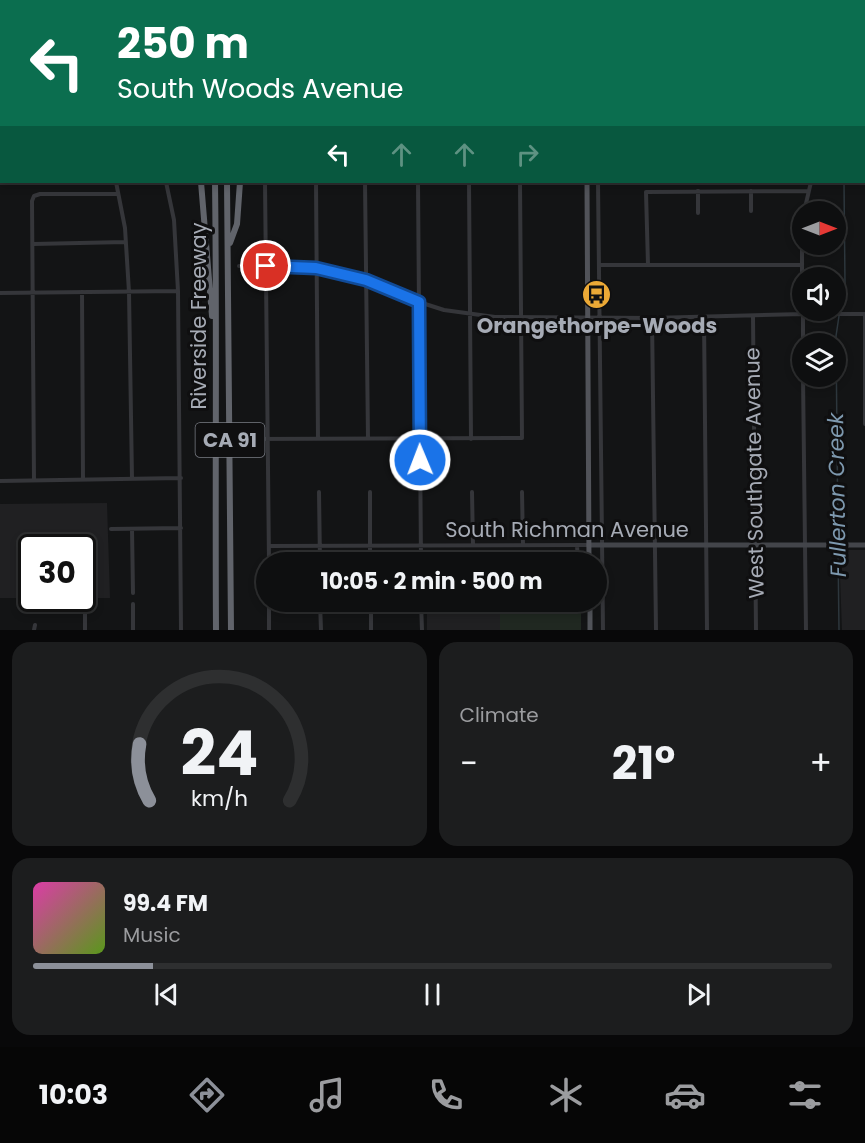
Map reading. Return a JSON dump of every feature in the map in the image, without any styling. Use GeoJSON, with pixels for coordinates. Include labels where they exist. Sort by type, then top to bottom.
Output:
{"type":"FeatureCollection","features":[{"type":"Feature","properties":{"kind":"highway"},"geometry":{"type":"LineString","coordinates":[[201,183],[215,356]]}},
{"type":"Feature","properties":{"kind":"highway","name":"Riverside Freeway"},"geometry":{"type":"LineString","coordinates":[[214,183],[216,630]]}},
{"type":"Feature","properties":{"kind":"highway","name":"Riverside Freeway"},"geometry":{"type":"LineString","coordinates":[[227,183],[231,630]]}},
{"type":"Feature","properties":{"kind":"highway"},"geometry":{"type":"LineString","coordinates":[[228,250],[237,224],[240,183]]}},
{"type":"Feature","properties":{"kind":"main road"},"geometry":{"type":"LineString","coordinates":[[587,183],[589,552]]}},
{"type":"Feature","properties":{"kind":"main road"},"geometry":{"type":"LineString","coordinates":[[590,612],[590,630]]}},
{"type":"Feature","properties":{"kind":"street"},"geometry":{"type":"LineString","coordinates":[[116,183],[126,242],[129,292],[132,479]]}},
{"type":"Feature","properties":{"kind":"street"},"geometry":{"type":"LineString","coordinates":[[166,183],[174,220],[178,291],[181,630]]}},
{"type":"Feature","properties":{"kind":"street"},"geometry":{"type":"LineString","coordinates":[[265,183],[269,552]]}},
{"type":"Feature","properties":{"kind":"street"},"geometry":{"type":"LineString","coordinates":[[316,183],[318,439]]}},
{"type":"Feature","properties":{"kind":"street"},"geometry":{"type":"LineString","coordinates":[[365,183],[368,439]]}},
{"type":"Feature","properties":{"kind":"street"},"geometry":{"type":"LineString","coordinates":[[419,183],[421,552]]}},
{"type":"Feature","properties":{"kind":"street"},"geometry":{"type":"LineString","coordinates":[[469,183],[471,439]]}},
{"type":"Feature","properties":{"kind":"street"},"geometry":{"type":"LineString","coordinates":[[240,439],[522,438],[520,183]]}},
{"type":"Feature","properties":{"kind":"street"},"geometry":{"type":"LineString","coordinates":[[598,183],[603,630]]}},
{"type":"Feature","properties":{"kind":"street"},"geometry":{"type":"LineString","coordinates":[[807,201],[811,183]]}},
{"type":"Feature","properties":{"kind":"street"},"geometry":{"type":"LineString","coordinates":[[698,191],[698,213]]}},
{"type":"Feature","properties":{"kind":"street"},"geometry":{"type":"LineString","coordinates":[[751,191],[751,211]]}},
{"type":"Feature","properties":{"kind":"street"},"geometry":{"type":"LineString","coordinates":[[648,265],[646,192],[809,191]]}},
{"type":"Feature","properties":{"kind":"street"},"geometry":{"type":"LineString","coordinates":[[34,480],[32,201],[34,196],[40,194],[117,194]]}},
{"type":"Feature","properties":{"kind":"street"},"geometry":{"type":"LineString","coordinates":[[33,244],[126,242]]}},
{"type":"Feature","properties":{"kind":"street"},"geometry":{"type":"LineString","coordinates":[[599,265],[802,265],[802,255]]}},
{"type":"Feature","properties":{"kind":"street"},"geometry":{"type":"LineString","coordinates":[[239,266],[316,268],[366,280],[444,310],[495,317],[704,318],[792,313]]}},
{"type":"Feature","properties":{"kind":"street"},"geometry":{"type":"LineString","coordinates":[[0,293],[178,291]]}},
{"type":"Feature","properties":{"kind":"street"},"geometry":{"type":"LineString","coordinates":[[82,292],[83,480]]}},
{"type":"Feature","properties":{"kind":"street"},"geometry":{"type":"LineString","coordinates":[[846,315],[865,315],[865,424]]}},
{"type":"Feature","properties":{"kind":"street","name":"West Southgate Avenue"},"geometry":{"type":"LineString","coordinates":[[753,316],[756,630]]}},
{"type":"Feature","properties":{"kind":"street"},"geometry":{"type":"LineString","coordinates":[[652,318],[656,630]]}},
{"type":"Feature","properties":{"kind":"street"},"geometry":{"type":"LineString","coordinates":[[704,318],[706,630]]}},
{"type":"Feature","properties":{"kind":"street"},"geometry":{"type":"LineString","coordinates":[[803,387],[806,630]]}},
{"type":"Feature","properties":{"kind":"street"},"geometry":{"type":"LineString","coordinates":[[0,481],[181,478]]}},
{"type":"Feature","properties":{"kind":"street"},"geometry":{"type":"LineString","coordinates":[[319,492],[320,552]]}},
{"type":"Feature","properties":{"kind":"street"},"geometry":{"type":"LineString","coordinates":[[370,492],[370,552]]}},
{"type":"Feature","properties":{"kind":"street"},"geometry":{"type":"LineString","coordinates":[[472,492],[473,546]]}},
{"type":"Feature","properties":{"kind":"street"},"geometry":{"type":"LineString","coordinates":[[522,492],[523,545]]}},
{"type":"Feature","properties":{"kind":"street"},"geometry":{"type":"LineString","coordinates":[[111,529],[181,528]]}},
{"type":"Feature","properties":{"kind":"street"},"geometry":{"type":"LineString","coordinates":[[132,529],[133,593]]}},
{"type":"Feature","properties":{"kind":"street"},"geometry":{"type":"LineString","coordinates":[[578,545],[578,552]]}},
{"type":"Feature","properties":{"kind":"street","name":"South Richman Avenue"},"geometry":{"type":"LineString","coordinates":[[269,546],[865,545]]}},
{"type":"Feature","properties":{"kind":"street"},"geometry":{"type":"LineString","coordinates":[[133,604],[133,630]]}},
{"type":"Feature","properties":{"kind":"street"},"geometry":{"type":"LineString","coordinates":[[85,612],[85,630]]}},
{"type":"Feature","properties":{"kind":"street"},"geometry":{"type":"LineString","coordinates":[[269,612],[269,630]]}},
{"type":"Feature","properties":{"kind":"street"},"geometry":{"type":"LineString","coordinates":[[320,612],[321,630]]}},
{"type":"Feature","properties":{"kind":"street"},"geometry":{"type":"LineString","coordinates":[[371,612],[371,630]]}},
{"type":"Feature","properties":{"kind":"street"},"geometry":{"type":"LineString","coordinates":[[422,612],[422,630]]}},
{"type":"Feature","properties":{"kind":"shaded area"},"geometry":{"type":"Polygon","coordinates":[[[107,503],[110,598],[96,598],[96,534],[18,534],[18,598],[0,598],[0,504],[107,503]]]}},
{"type":"Feature","properties":{"kind":"shaded area"},"geometry":{"type":"Polygon","coordinates":[[[430,550],[513,550],[513,552],[428,552],[430,550]]]}},
{"type":"Feature","properties":{"kind":"shaded area"},"geometry":{"type":"Polygon","coordinates":[[[513,550],[570,550],[573,552],[513,552],[513,550]]]}},
{"type":"Feature","properties":{"kind":"shaded area"},"geometry":{"type":"Polygon","coordinates":[[[839,550],[865,550],[865,630],[842,630],[839,550]]]}},
{"type":"Feature","properties":{"kind":"shaded area"},"geometry":{"type":"Polygon","coordinates":[[[427,612],[500,612],[500,630],[427,630],[427,612]]]}},
{"type":"Feature","properties":{"kind":"shaded area"},"geometry":{"type":"Polygon","coordinates":[[[500,612],[581,612],[581,630],[500,630],[500,612]]]}},
{"type":"Feature","properties":{"kind":"waterway","name":"Fullerton Creek"},"geometry":{"type":"LineString","coordinates":[[844,183],[845,267]]}},
{"type":"Feature","properties":{"kind":"waterway","name":"Fullerton Creek"},"geometry":{"type":"LineString","coordinates":[[838,321],[836,336],[838,542]]}},
{"type":"Feature","properties":{"kind":"waterway","name":"Fullerton Creek"},"geometry":{"type":"LineString","coordinates":[[838,547],[839,630]]}},
{"type":"Feature","properties":{"kind":"place","name":"Orangethorpe-Woods"},"geometry":{"type":"Point","coordinates":[597,294]}},
{"type":"Feature","properties":{"kind":"route"},"geometry":{"type":"LineString","coordinates":[[266,266],[316,268],[366,280],[419,302],[420,460]]}}]}
